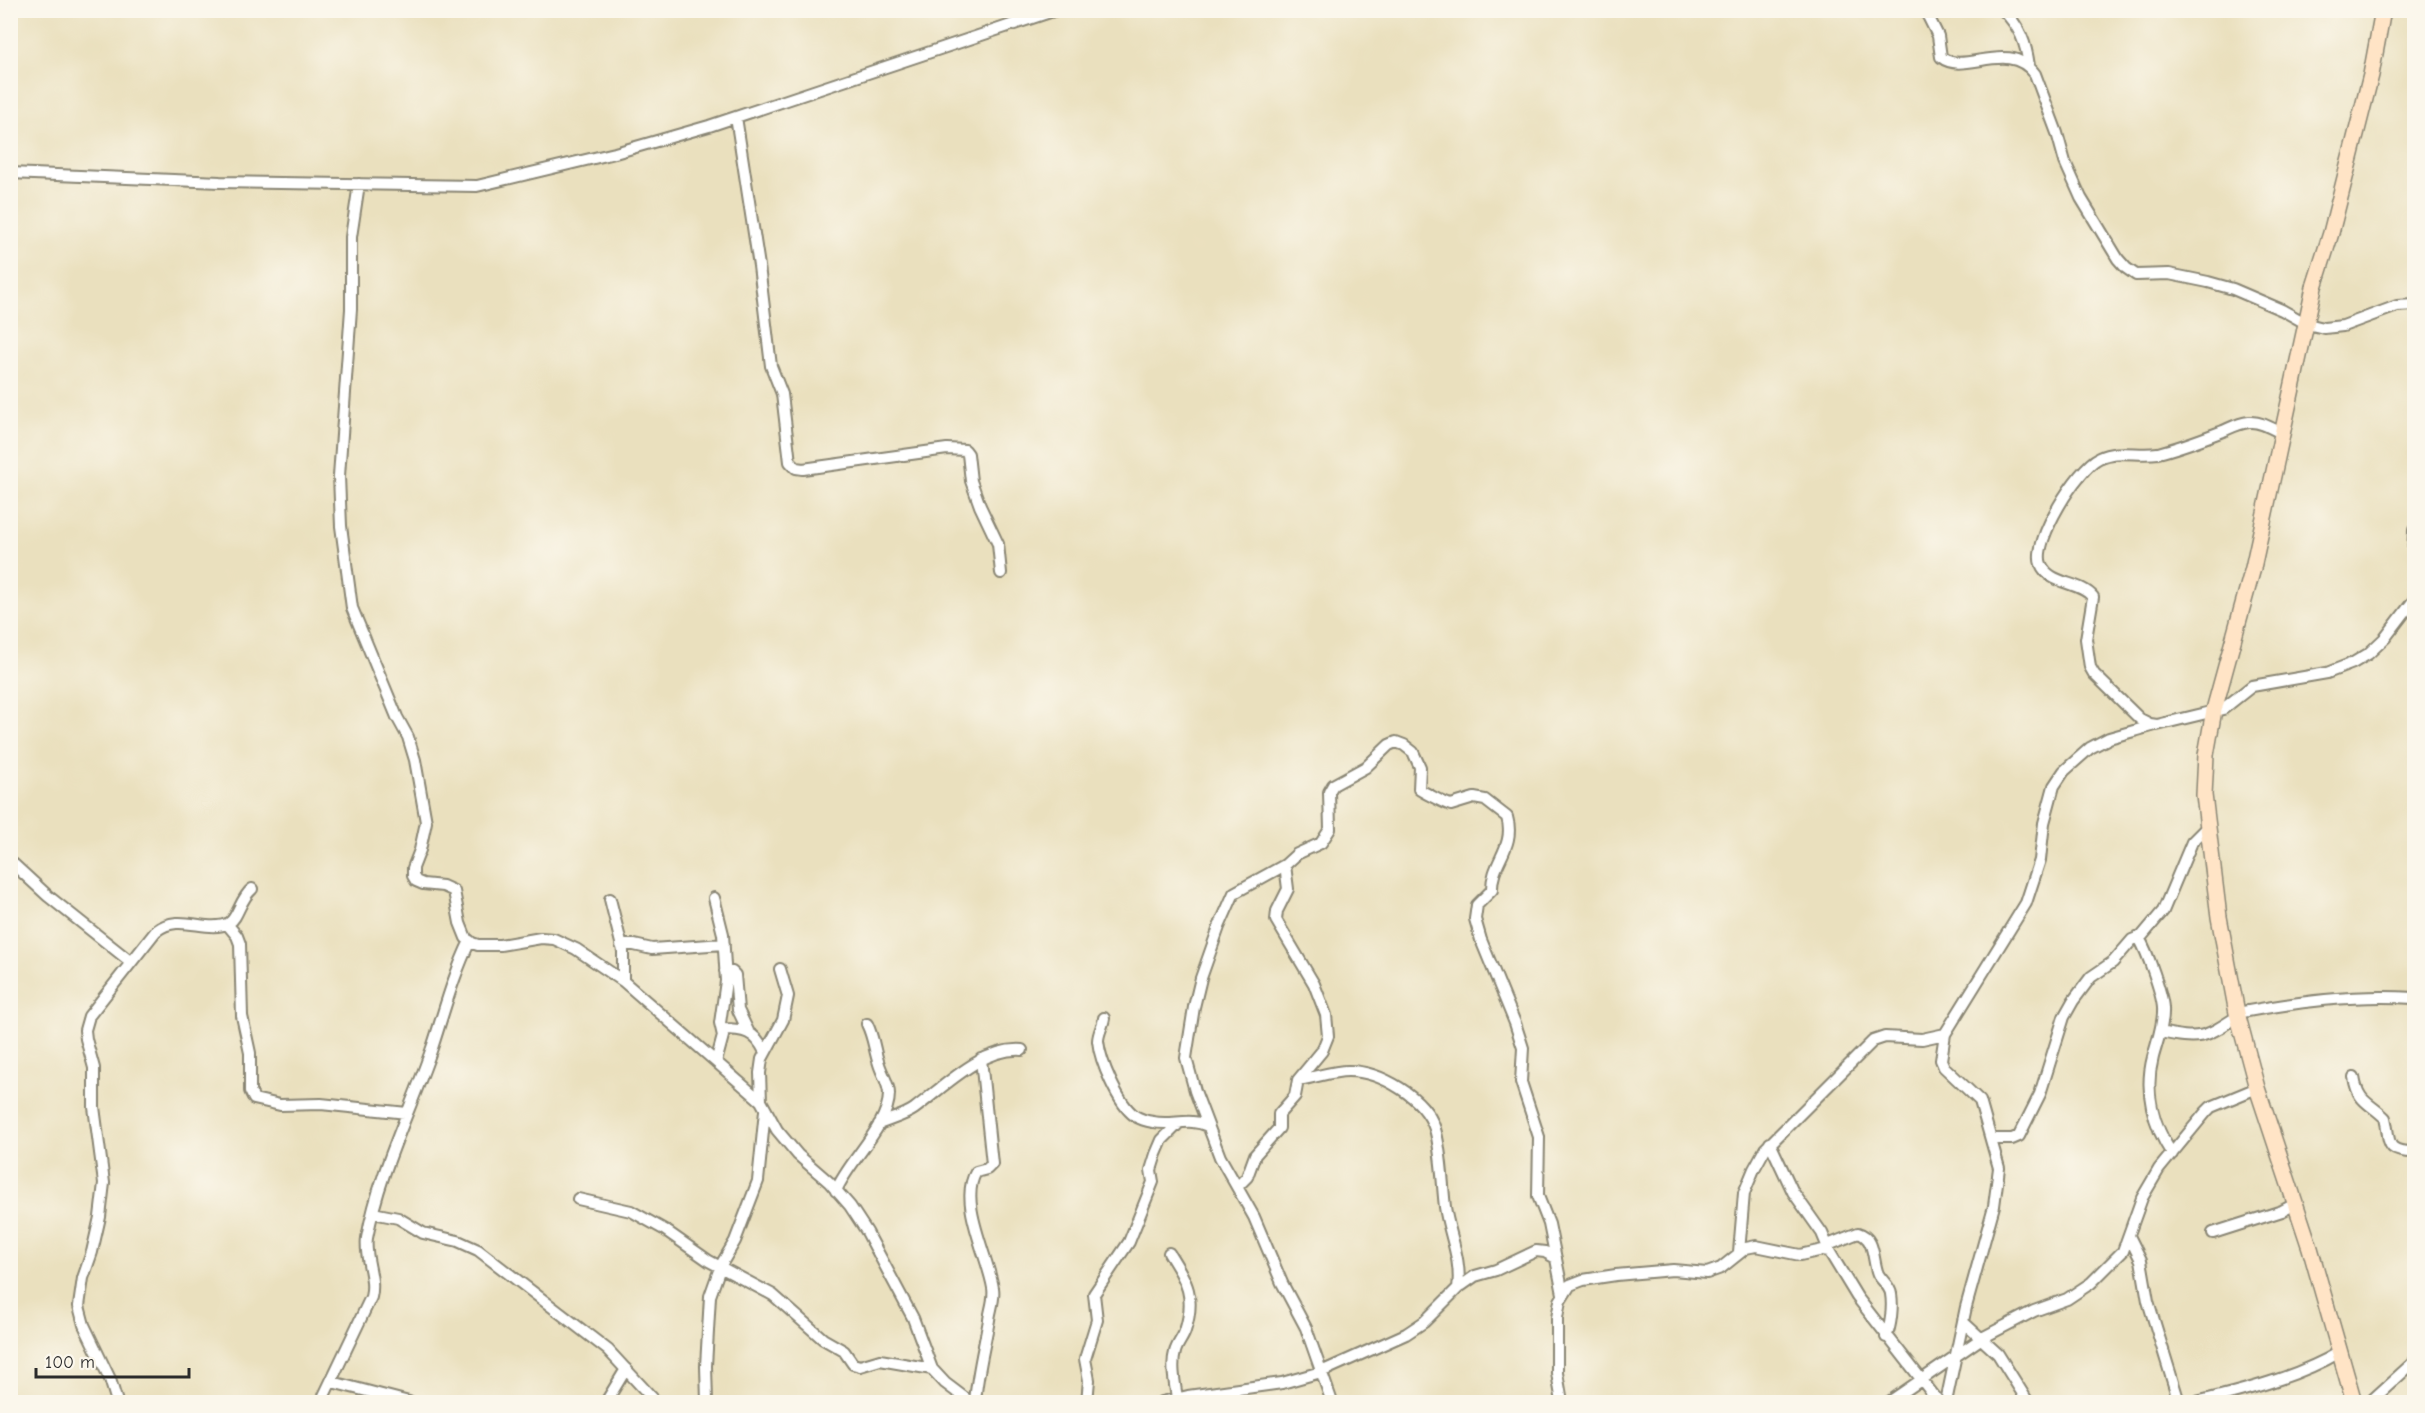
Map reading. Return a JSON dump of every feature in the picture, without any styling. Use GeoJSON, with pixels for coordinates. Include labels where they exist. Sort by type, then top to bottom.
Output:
{"type":"FeatureCollection","features":[{"type":"Feature","properties":{"kind":"street"},"geometry":{"type":"LineString","coordinates":[[10,173],[147,180],[477,186],[615,153],[736,117],[1056,10]]}},
{"type":"Feature","properties":{"kind":"street"},"geometry":{"type":"LineString","coordinates":[[1925,10],[1938,36],[1941,57],[1947,62],[1959,63],[1990,57],[2021,62],[2029,66],[2035,74],[2050,112],[2071,176],[2095,222],[2126,268],[2136,275],[2169,274],[2224,287],[2282,310],[2307,324],[2324,328],[2343,326],[2397,306],[2415,305]]}},
{"type":"Feature","properties":{"kind":"street"},"geometry":{"type":"LineString","coordinates":[[2003,10],[2020,30],[2026,44],[2029,66]]}},
{"type":"Feature","properties":{"kind":"street"},"geometry":{"type":"LineString","coordinates":[[2354,1402],[2295,1204],[2257,1088],[2238,1015],[2219,917],[2204,795],[2206,755],[2214,710],[2253,568],[2314,287],[2331,232],[2371,75],[2383,10]]}},
{"type":"Feature","properties":{"kind":"street"},"geometry":{"type":"LineString","coordinates":[[736,117],[756,243],[771,366],[782,394],[790,462],[796,468],[803,469],[947,449],[965,450],[968,454],[971,481],[998,544],[1002,573]]}},
{"type":"Feature","properties":{"kind":"street"},"geometry":{"type":"LineString","coordinates":[[359,183],[351,237],[351,309],[339,477],[341,526],[352,608],[397,717],[408,737],[415,760],[426,822],[420,850],[413,868],[413,876],[416,881],[423,884],[443,886],[454,891],[460,923],[466,938],[478,945],[487,946],[541,938],[554,939],[576,949],[623,981],[763,1105],[777,1130],[798,1155],[836,1191],[867,1232],[913,1318],[932,1369],[945,1383],[970,1402]]}},
{"type":"Feature","properties":{"kind":"street"},"geometry":{"type":"LineString","coordinates":[[2157,725],[2140,719],[2094,674],[2087,655],[2086,639],[2093,597],[2088,590],[2050,575],[2042,566],[2039,558],[2050,526],[2060,504],[2080,477],[2096,460],[2106,455],[2156,453],[2237,424],[2251,422],[2283,434]]}},
{"type":"Feature","properties":{"kind":"street"},"geometry":{"type":"LineString","coordinates":[[2415,530],[2413,562],[2415,580]]}},
{"type":"Feature","properties":{"kind":"street"},"geometry":{"type":"LineString","coordinates":[[1946,1402],[1963,1322],[1996,1197],[1999,1168],[1980,1101],[1944,1067],[1941,1060],[1945,1034],[2026,903],[2040,860],[2048,804],[2054,786],[2064,771],[2090,748],[2109,738],[2229,706],[2252,686],[2327,673],[2353,663],[2368,654],[2385,638],[2415,600]]}},
{"type":"Feature","properties":{"kind":"street"},"geometry":{"type":"LineString","coordinates":[[1332,1402],[1306,1328],[1282,1283],[1254,1217],[1220,1156],[1195,1091],[1186,1058],[1201,978],[1234,893],[1285,865],[1298,854],[1321,843],[1330,829],[1329,792],[1333,785],[1366,766],[1389,744],[1396,742],[1413,752],[1418,760],[1419,789],[1423,793],[1434,795],[1451,806],[1474,798],[1485,800],[1507,817],[1510,838],[1491,882],[1492,890],[1477,905],[1475,919],[1480,940],[1515,1023],[1523,1048],[1521,1082],[1539,1137],[1538,1196],[1549,1224],[1563,1294],[1557,1318],[1557,1373],[1562,1402]]}},
{"type":"Feature","properties":{"kind":"street"},"geometry":{"type":"LineString","coordinates":[[1992,1139],[2012,1139],[2019,1136],[2040,1094],[2064,1017],[2073,1001],[2091,977],[2113,962],[2132,940],[2139,938],[2163,911],[2192,842],[2207,827]]}},
{"type":"Feature","properties":{"kind":"street"},"geometry":{"type":"LineString","coordinates":[[10,861],[48,896],[131,962]]}},
{"type":"Feature","properties":{"kind":"street"},"geometry":{"type":"LineString","coordinates":[[1238,1186],[1247,1177],[1255,1155],[1279,1128],[1279,1114],[1295,1096],[1298,1080],[1322,1052],[1328,1036],[1326,1015],[1314,984],[1276,920],[1276,911],[1288,890],[1285,865]]}},
{"type":"Feature","properties":{"kind":"street"},"geometry":{"type":"LineString","coordinates":[[117,1402],[110,1379],[84,1325],[79,1306],[83,1278],[100,1217],[104,1183],[94,1107],[94,1068],[85,1030],[89,1016],[156,931],[170,923],[182,922],[212,926],[227,924],[235,918],[241,900],[252,889]]}},
{"type":"Feature","properties":{"kind":"street"},"geometry":{"type":"LineString","coordinates":[[714,898],[724,944],[725,971],[720,1023],[722,1046],[716,1062]]}},
{"type":"Feature","properties":{"kind":"street"},"geometry":{"type":"LineString","coordinates":[[610,899],[621,945],[623,981]]}},
{"type":"Feature","properties":{"kind":"street"},"geometry":{"type":"LineString","coordinates":[[227,924],[237,936],[240,944],[242,1016],[250,1053],[250,1091],[254,1099],[280,1105],[321,1104],[406,1113]]}},
{"type":"Feature","properties":{"kind":"street"},"geometry":{"type":"LineString","coordinates":[[2139,938],[2147,954],[2162,1003],[2160,1032],[2149,1074],[2151,1103],[2159,1134],[2172,1154]]}},
{"type":"Feature","properties":{"kind":"street"},"geometry":{"type":"LineString","coordinates":[[321,1402],[373,1289],[366,1253],[380,1186],[432,1049],[459,965],[470,941]]}},
{"type":"Feature","properties":{"kind":"street"},"geometry":{"type":"LineString","coordinates":[[621,945],[652,949],[724,944]]}},
{"type":"Feature","properties":{"kind":"street"},"geometry":{"type":"LineString","coordinates":[[707,1402],[710,1296],[720,1267],[735,1241],[758,1181],[763,1105],[760,1073],[765,1052],[783,1020],[789,996],[780,969]]}},
{"type":"Feature","properties":{"kind":"street"},"geometry":{"type":"LineString","coordinates":[[725,971],[735,975],[738,1010],[748,1031],[757,1038],[765,1052]]}},
{"type":"Feature","properties":{"kind":"street"},"geometry":{"type":"LineString","coordinates":[[2160,1032],[2197,1038],[2238,1015],[2273,1006],[2351,996],[2415,998]]}},
{"type":"Feature","properties":{"kind":"street"},"geometry":{"type":"LineString","coordinates":[[1104,1018],[1098,1042],[1103,1061],[1118,1094],[1137,1118],[1178,1124],[1192,1120],[1208,1126]]}},
{"type":"Feature","properties":{"kind":"street"},"geometry":{"type":"LineString","coordinates":[[836,1191],[847,1169],[879,1124],[890,1093],[877,1060],[873,1036],[867,1024]]}},
{"type":"Feature","properties":{"kind":"street"},"geometry":{"type":"LineString","coordinates":[[722,1029],[748,1031]]}},
{"type":"Feature","properties":{"kind":"street"},"geometry":{"type":"LineString","coordinates":[[1739,1252],[1744,1193],[1754,1168],[1770,1143],[1873,1041],[1885,1037],[1922,1039],[1945,1034]]}},
{"type":"Feature","properties":{"kind":"street"},"geometry":{"type":"LineString","coordinates":[[879,1124],[914,1109],[981,1059],[1001,1051],[1022,1050]]}},
{"type":"Feature","properties":{"kind":"street"},"geometry":{"type":"LineString","coordinates":[[975,1402],[994,1295],[973,1218],[974,1175],[992,1164],[981,1059]]}},
{"type":"Feature","properties":{"kind":"street"},"geometry":{"type":"LineString","coordinates":[[1298,1080],[1351,1071],[1384,1079],[1395,1084],[1429,1117],[1437,1142],[1447,1218],[1460,1275],[1458,1288]]}},
{"type":"Feature","properties":{"kind":"street"},"geometry":{"type":"LineString","coordinates":[[2355,1077],[2356,1090],[2361,1099],[2385,1118],[2388,1143],[2394,1149],[2415,1152]]}},
{"type":"Feature","properties":{"kind":"street"},"geometry":{"type":"LineString","coordinates":[[1889,1402],[1982,1338],[2034,1311],[2076,1294],[2113,1263],[2123,1251],[2142,1198],[2158,1169],[2211,1107],[2257,1088]]}},
{"type":"Feature","properties":{"kind":"street"},"geometry":{"type":"LineString","coordinates":[[1087,1402],[1089,1380],[1085,1359],[1096,1320],[1094,1294],[1129,1242],[1153,1182],[1151,1170],[1156,1154],[1162,1140],[1178,1124]]}},
{"type":"Feature","properties":{"kind":"street"},"geometry":{"type":"LineString","coordinates":[[1770,1143],[1793,1192],[1857,1297],[1939,1402]]}},
{"type":"Feature","properties":{"kind":"street"},"geometry":{"type":"LineString","coordinates":[[578,1199],[632,1211],[720,1267],[785,1304],[823,1339],[844,1351],[853,1364],[860,1366],[880,1360],[932,1369]]}},
{"type":"Feature","properties":{"kind":"street"},"geometry":{"type":"LineString","coordinates":[[2213,1233],[2282,1211],[2295,1204]]}},
{"type":"Feature","properties":{"kind":"street"},"geometry":{"type":"LineString","coordinates":[[373,1213],[398,1218],[423,1233],[458,1241],[478,1250],[608,1350],[656,1402]]}},
{"type":"Feature","properties":{"kind":"street"},"geometry":{"type":"LineString","coordinates":[[1563,1294],[1575,1282],[1616,1275],[1672,1270],[1707,1273],[1721,1268],[1739,1252],[1755,1246],[1800,1255],[1829,1248],[1858,1233],[1869,1241],[1878,1274],[1891,1292],[1890,1324],[1886,1337]]}},
{"type":"Feature","properties":{"kind":"street"},"geometry":{"type":"LineString","coordinates":[[2128,1236],[2141,1260],[2148,1301],[2178,1402]]}},
{"type":"Feature","properties":{"kind":"street"},"geometry":{"type":"LineString","coordinates":[[1162,1402],[1253,1388],[1321,1372],[1406,1334],[1438,1310],[1458,1288],[1475,1276],[1496,1270],[1530,1252],[1543,1251],[1556,1258]]}},
{"type":"Feature","properties":{"kind":"street"},"geometry":{"type":"LineString","coordinates":[[1169,1253],[1186,1279],[1190,1293],[1187,1323],[1175,1354],[1177,1398]]}},
{"type":"Feature","properties":{"kind":"street"},"geometry":{"type":"LineString","coordinates":[[1963,1322],[1998,1354],[2028,1402]]}},
{"type":"Feature","properties":{"kind":"street"},"geometry":{"type":"LineString","coordinates":[[2196,1402],[2230,1395],[2322,1363],[2340,1352]]}},
{"type":"Feature","properties":{"kind":"street"},"geometry":{"type":"LineString","coordinates":[[2370,1402],[2415,1362]]}},
{"type":"Feature","properties":{"kind":"street"},"geometry":{"type":"LineString","coordinates":[[606,1402],[626,1369]]}},
{"type":"Feature","properties":{"kind":"street"},"geometry":{"type":"LineString","coordinates":[[332,1382],[409,1402]]}}]}
